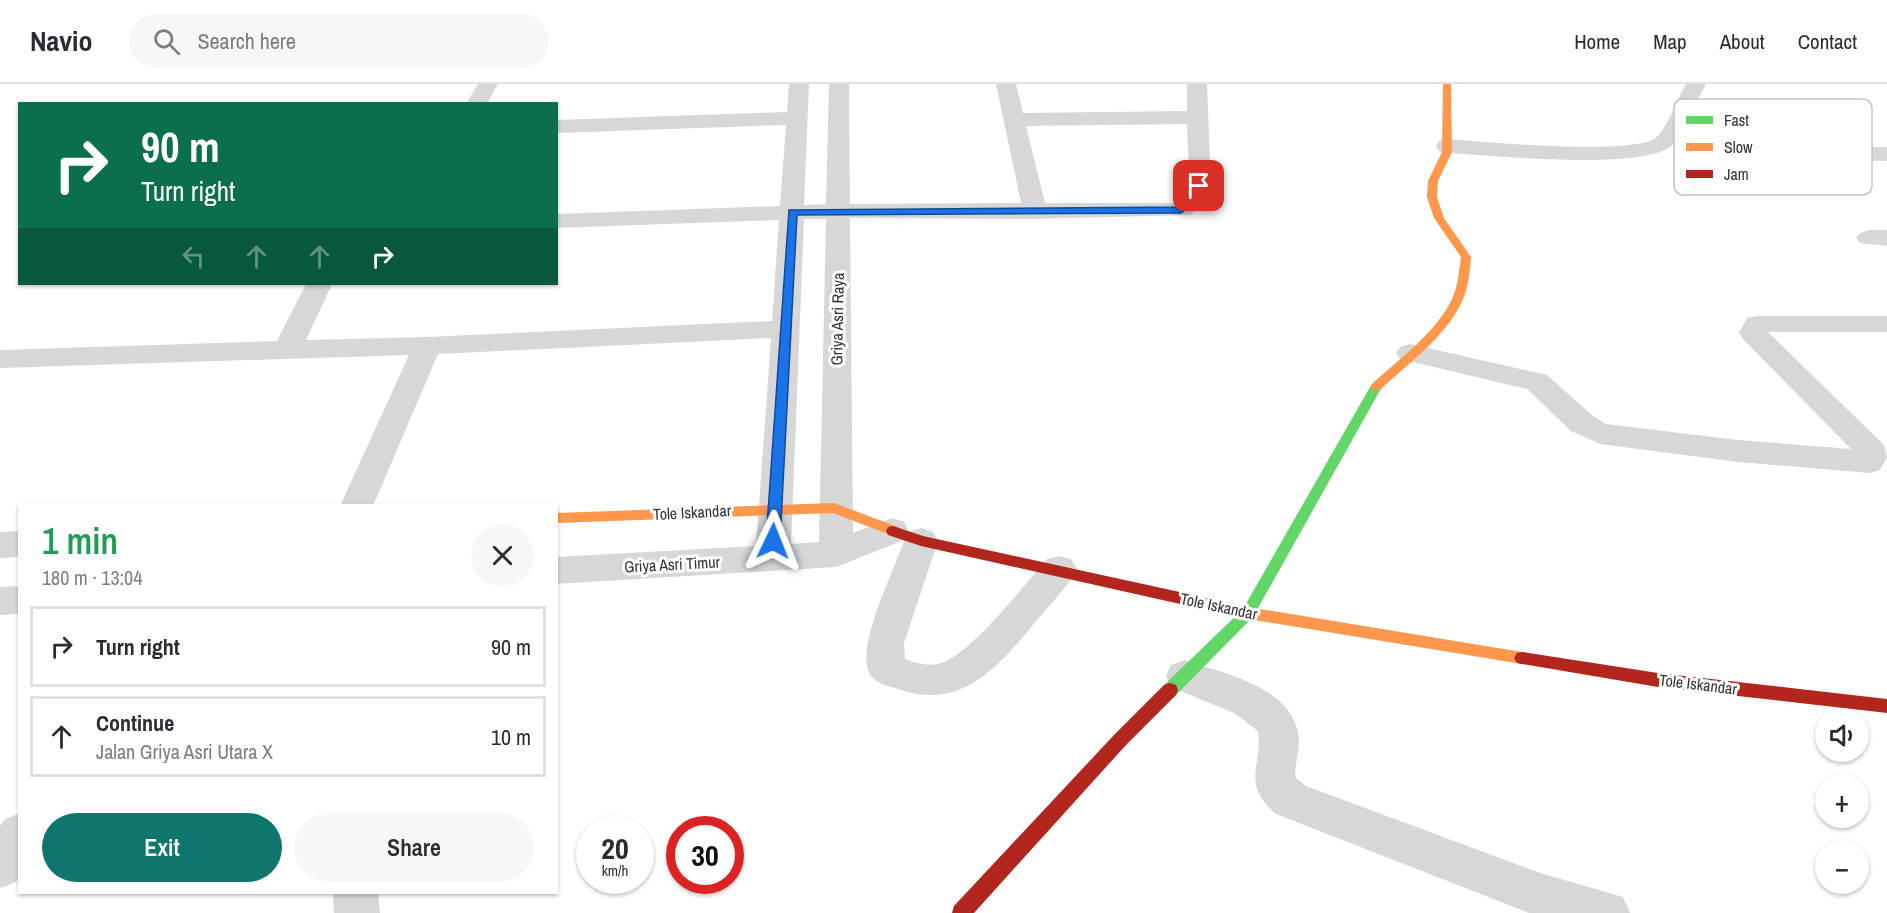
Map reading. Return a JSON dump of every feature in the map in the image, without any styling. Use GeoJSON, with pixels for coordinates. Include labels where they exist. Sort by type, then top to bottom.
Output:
{"type":"FeatureCollection","features":[{"type":"Feature","properties":{"kind":"street"},"geometry":{"type":"LineString","coordinates":[[477,102],[488,84]]}},
{"type":"Feature","properties":{"kind":"street"},"geometry":{"type":"LineString","coordinates":[[773,558],[774,508],[800,84]]}},
{"type":"Feature","properties":{"kind":"street","name":"Griya Asri Raya"},"geometry":{"type":"LineString","coordinates":[[836,554],[834,508],[839,84]]}},
{"type":"Feature","properties":{"kind":"street"},"geometry":{"type":"LineString","coordinates":[[1006,84],[1035,212]]}},
{"type":"Feature","properties":{"kind":"street"},"geometry":{"type":"LineString","coordinates":[[558,221],[838,211],[1181,210],[1193,200],[1199,186],[1197,84]]}},
{"type":"Feature","properties":{"kind":"street"},"geometry":{"type":"LineString","coordinates":[[961,913],[1120,740],[1248,613],[1371,391],[1431,334],[1456,302],[1464,276],[1466,257],[1439,218],[1432,197],[1433,181],[1447,146],[1447,84]]}},
{"type":"Feature","properties":{"kind":"street"},"geometry":{"type":"LineString","coordinates":[[1688,99],[1696,84]]}},
{"type":"Feature","properties":{"kind":"street"},"geometry":{"type":"LineString","coordinates":[[1013,120],[1196,117]]}},
{"type":"Feature","properties":{"kind":"street"},"geometry":{"type":"LineString","coordinates":[[558,127],[798,118]]}},
{"type":"Feature","properties":{"kind":"street"},"geometry":{"type":"LineString","coordinates":[[1447,146],[1588,153],[1652,148],[1667,140],[1674,126]]}},
{"type":"Feature","properties":{"kind":"street"},"geometry":{"type":"LineString","coordinates":[[287,349],[319,285]]}},
{"type":"Feature","properties":{"kind":"street"},"geometry":{"type":"LineString","coordinates":[[1410,353],[1537,382],[1550,390],[1579,424],[1600,434],[1738,451],[1869,462],[1873,453],[1753,333],[1757,324],[1887,324]]}},
{"type":"Feature","properties":{"kind":"street"},"geometry":{"type":"LineString","coordinates":[[0,359],[427,346],[786,329]]}},
{"type":"Feature","properties":{"kind":"street"},"geometry":{"type":"LineString","coordinates":[[357,504],[427,346]]}},
{"type":"Feature","properties":{"kind":"street","name":"Tole Iskandar"},"geometry":{"type":"LineString","coordinates":[[558,518],[774,508],[834,508],[907,536],[1248,613],[1658,680],[1887,706]]}},
{"type":"Feature","properties":{"kind":"street"},"geometry":{"type":"LineString","coordinates":[[907,536],[885,643],[886,668],[915,680],[948,678],[974,662],[1059,569]]}},
{"type":"Feature","properties":{"kind":"street","name":"Griya Asri Timur"},"geometry":{"type":"LineString","coordinates":[[558,571],[836,554],[907,536]]}},
{"type":"Feature","properties":{"kind":"street"},"geometry":{"type":"LineString","coordinates":[[0,545],[18,544]]}},
{"type":"Feature","properties":{"kind":"street"},"geometry":{"type":"LineString","coordinates":[[0,601],[18,600]]}},
{"type":"Feature","properties":{"kind":"street"},"geometry":{"type":"LineString","coordinates":[[1185,676],[1261,708],[1275,723],[1279,735],[1274,774],[1282,794],[1291,800],[1540,896],[1607,913]]}},
{"type":"Feature","properties":{"kind":"street"},"geometry":{"type":"LineString","coordinates":[[0,867],[18,836]]}},
{"type":"Feature","properties":{"kind":"street"},"geometry":{"type":"LineString","coordinates":[[355,894],[357,913]]}},
{"type":"Feature","properties":{"kind":"traffic: fast"},"geometry":{"type":"LineString","coordinates":[[1170,690],[1248,613],[1376,387]]}},
{"type":"Feature","properties":{"kind":"traffic: slow"},"geometry":{"type":"LineString","coordinates":[[1376,387],[1440,326],[1456,302],[1462,286],[1466,257],[1439,218],[1432,197],[1433,181],[1447,152],[1447,84]]}},
{"type":"Feature","properties":{"kind":"traffic: slow"},"geometry":{"type":"LineString","coordinates":[[558,518],[834,508],[893,531]]}},
{"type":"Feature","properties":{"kind":"traffic: slow"},"geometry":{"type":"LineString","coordinates":[[1198,602],[1248,613],[1522,658]]}},
{"type":"Feature","properties":{"kind":"traffic: jam"},"geometry":{"type":"LineString","coordinates":[[893,531],[921,541],[1198,602]]}},
{"type":"Feature","properties":{"kind":"traffic: jam"},"geometry":{"type":"LineString","coordinates":[[1522,658],[1658,680],[1887,706]]}},
{"type":"Feature","properties":{"kind":"traffic: jam"},"geometry":{"type":"LineString","coordinates":[[961,913],[1120,740],[1170,690]]}},
{"type":"Feature","properties":{"kind":"route"},"geometry":{"type":"LineString","coordinates":[[773,541],[793,212],[1181,210],[1193,200],[1199,186]]}}]}
